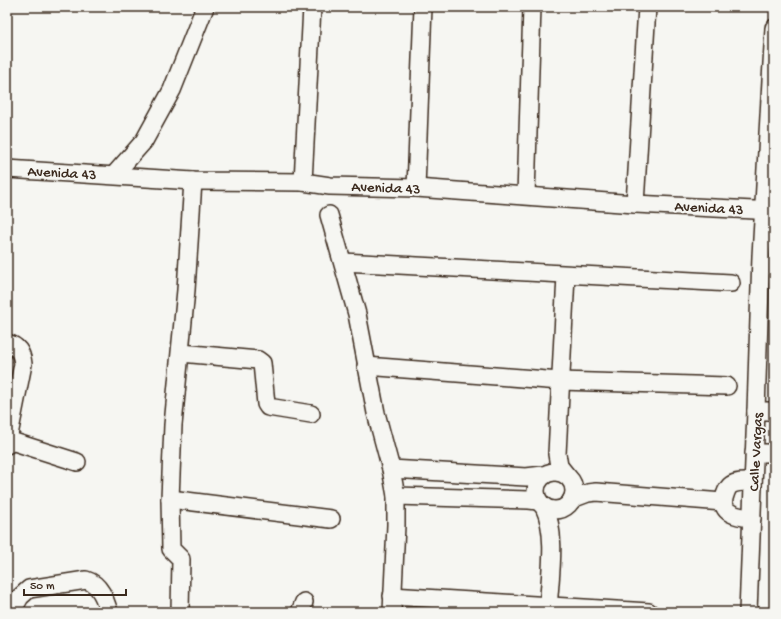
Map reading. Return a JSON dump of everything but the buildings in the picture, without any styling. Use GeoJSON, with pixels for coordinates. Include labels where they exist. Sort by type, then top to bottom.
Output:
{"type":"FeatureCollection","features":[{"type":"Feature","properties":{"kind":"street"},"geometry":{"type":"LineString","coordinates":[[114,175],[144,141],[172,90],[205,7]]}},
{"type":"Feature","properties":{"kind":"street"},"geometry":{"type":"LineString","coordinates":[[303,182],[312,7]]}},
{"type":"Feature","properties":{"kind":"street"},"geometry":{"type":"LineString","coordinates":[[416,188],[423,7]]}},
{"type":"Feature","properties":{"kind":"street"},"geometry":{"type":"LineString","coordinates":[[526,195],[532,7]]}},
{"type":"Feature","properties":{"kind":"street"},"geometry":{"type":"LineString","coordinates":[[635,204],[647,7]]}},
{"type":"Feature","properties":{"kind":"street","name":"Calle Vargas"},"geometry":{"type":"LineString","coordinates":[[748,612],[756,411],[768,256],[774,28]]}},
{"type":"Feature","properties":{"kind":"street","name":"Avenida 43"},"geometry":{"type":"LineString","coordinates":[[7,169],[193,181],[303,182],[330,186],[416,188],[635,204],[769,210]]}},
{"type":"Feature","properties":{"kind":"street"},"geometry":{"type":"LineString","coordinates":[[180,612],[181,559],[172,549],[170,499],[173,425],[181,353],[193,181]]}},
{"type":"Feature","properties":{"kind":"street"},"geometry":{"type":"LineString","coordinates":[[329,215],[357,314],[376,413],[391,469],[396,496],[392,604],[649,612]]}},
{"type":"Feature","properties":{"kind":"street"},"geometry":{"type":"LineString","coordinates":[[343,262],[730,283]]}},
{"type":"Feature","properties":{"kind":"street"},"geometry":{"type":"LineString","coordinates":[[551,544],[555,524],[568,503],[574,486],[559,466],[557,454],[566,275]]}},
{"type":"Feature","properties":{"kind":"street"},"geometry":{"type":"LineString","coordinates":[[7,343],[12,344],[19,350],[24,364],[8,442],[77,462]]}},
{"type":"Feature","properties":{"kind":"street"},"geometry":{"type":"LineString","coordinates":[[181,353],[258,360],[262,363],[266,404],[268,407],[311,414]]}},
{"type":"Feature","properties":{"kind":"street"},"geometry":{"type":"LineString","coordinates":[[366,366],[560,381],[727,386]]}},
{"type":"Feature","properties":{"kind":"street"},"geometry":{"type":"LineString","coordinates":[[756,411],[774,411]]}},
{"type":"Feature","properties":{"kind":"street"},"geometry":{"type":"LineString","coordinates":[[754,453],[774,453]]}},
{"type":"Feature","properties":{"kind":"street"},"geometry":{"type":"LineString","coordinates":[[548,609],[551,528],[548,516],[535,493],[536,485],[554,463],[557,454]]}},
{"type":"Feature","properties":{"kind":"street"},"geometry":{"type":"LineString","coordinates":[[391,469],[526,477],[555,471],[568,477],[584,488],[596,492]]}},
{"type":"Feature","properties":{"kind":"street"},"geometry":{"type":"LineString","coordinates":[[752,518],[737,516],[729,513],[725,509],[723,502],[728,488],[732,484],[753,482]]}},
{"type":"Feature","properties":{"kind":"street"},"geometry":{"type":"LineString","coordinates":[[396,496],[529,500],[556,510],[588,493],[596,492],[723,502]]}},
{"type":"Feature","properties":{"kind":"street"},"geometry":{"type":"LineString","coordinates":[[170,499],[331,519]]}},
{"type":"Feature","properties":{"kind":"street"},"geometry":{"type":"LineString","coordinates":[[15,612],[20,597],[28,590],[86,580],[91,581],[99,588],[106,601],[109,612]]}}]}
